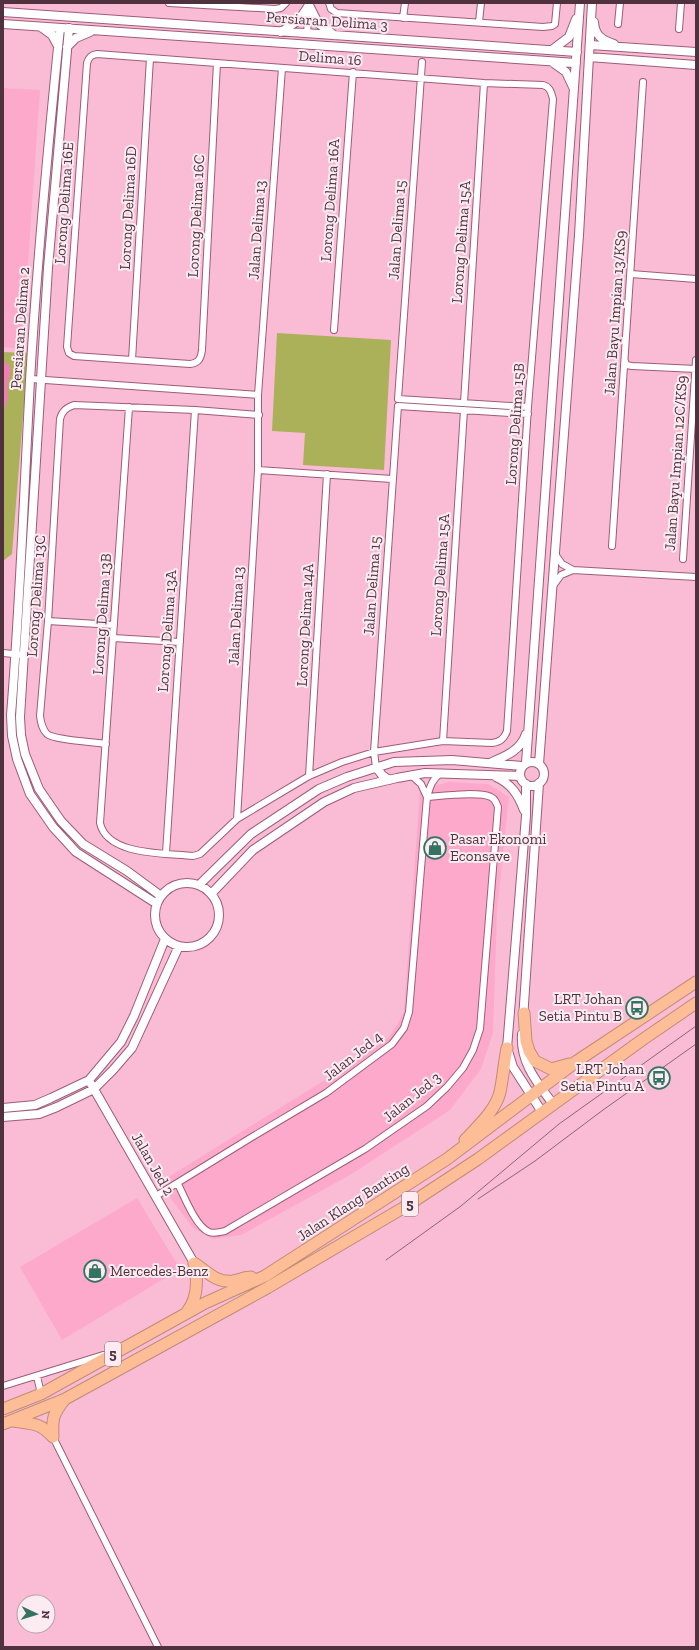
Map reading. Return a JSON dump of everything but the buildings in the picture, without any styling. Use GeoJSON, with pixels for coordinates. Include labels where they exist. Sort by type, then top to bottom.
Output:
{"type":"FeatureCollection","features":[{"type":"Feature","properties":{"kind":"highway","name":"Jalan Klang Banting"},"geometry":{"type":"LineString","coordinates":[[3,1409],[41,1394],[185,1314],[264,1276],[447,1159],[577,1061],[696,982]]}},
{"type":"Feature","properties":{"kind":"highway","name":"Jalan Klang Banting"},"geometry":{"type":"LineString","coordinates":[[6,1421],[65,1399],[267,1288],[408,1205],[478,1159],[696,1003]]}},
{"type":"Feature","properties":{"kind":"highway"},"geometry":{"type":"LineString","coordinates":[[524,1013],[526,1041],[529,1051],[535,1061],[551,1068],[558,1068],[577,1061]]}},
{"type":"Feature","properties":{"kind":"highway"},"geometry":{"type":"LineString","coordinates":[[447,1159],[472,1132],[496,1102],[500,1093],[507,1048]]}},
{"type":"Feature","properties":{"kind":"highway"},"geometry":{"type":"LineString","coordinates":[[194,1263],[215,1279],[223,1281],[264,1276]]}},
{"type":"Feature","properties":{"kind":"highway"},"geometry":{"type":"LineString","coordinates":[[185,1314],[195,1298],[197,1279],[194,1263]]}},
{"type":"Feature","properties":{"kind":"highway"},"geometry":{"type":"LineString","coordinates":[[6,1421],[33,1405],[38,1401],[41,1394]]}},
{"type":"Feature","properties":{"kind":"highway"},"geometry":{"type":"LineString","coordinates":[[53,1437],[52,1424],[55,1413],[65,1399]]}},
{"type":"Feature","properties":{"kind":"highway"},"geometry":{"type":"LineString","coordinates":[[6,1421],[34,1424],[44,1428],[53,1437]]}},
{"type":"Feature","properties":{"kind":"street"},"geometry":{"type":"LineString","coordinates":[[169,3],[221,4],[275,9],[281,8],[286,3]]}},
{"type":"Feature","properties":{"kind":"street"},"geometry":{"type":"LineString","coordinates":[[329,3],[331,9],[337,13],[543,27],[552,26],[555,24],[557,3]]}},
{"type":"Feature","properties":{"kind":"street"},"geometry":{"type":"LineString","coordinates":[[404,18],[405,3]]}},
{"type":"Feature","properties":{"kind":"street"},"geometry":{"type":"LineString","coordinates":[[479,22],[481,3]]}},
{"type":"Feature","properties":{"kind":"street"},"geometry":{"type":"LineString","coordinates":[[618,24],[620,3]]}},
{"type":"Feature","properties":{"kind":"street"},"geometry":{"type":"LineString","coordinates":[[679,29],[681,3]]}},
{"type":"Feature","properties":{"kind":"street"},"geometry":{"type":"LineString","coordinates":[[281,32],[299,20],[309,4]]}},
{"type":"Feature","properties":{"kind":"street"},"geometry":{"type":"LineString","coordinates":[[296,44],[307,34],[309,4]]}},
{"type":"Feature","properties":{"kind":"street"},"geometry":{"type":"LineString","coordinates":[[309,4],[318,23],[334,35]]}},
{"type":"Feature","properties":{"kind":"street"},"geometry":{"type":"LineString","coordinates":[[552,50],[569,37],[580,4]]}},
{"type":"Feature","properties":{"kind":"street"},"geometry":{"type":"LineString","coordinates":[[539,783],[532,786],[526,784],[522,781],[520,771],[524,764],[529,724],[580,4]]}},
{"type":"Feature","properties":{"kind":"street"},"geometry":{"type":"LineString","coordinates":[[539,764],[579,235],[592,4]]}},
{"type":"Feature","properties":{"kind":"street"},"geometry":{"type":"LineString","coordinates":[[592,4],[596,34],[604,41],[621,47]]}},
{"type":"Feature","properties":{"kind":"street","name":"Persiaran Delima 3"},"geometry":{"type":"LineString","coordinates":[[3,12],[577,52]]}},
{"type":"Feature","properties":{"kind":"street"},"geometry":{"type":"LineString","coordinates":[[54,16],[65,27],[75,17]]}},
{"type":"Feature","properties":{"kind":"street","name":"Persiaran Delima 3"},"geometry":{"type":"LineString","coordinates":[[3,24],[65,27],[576,63]]}},
{"type":"Feature","properties":{"kind":"street"},"geometry":{"type":"LineString","coordinates":[[41,26],[52,35],[58,47]]}},
{"type":"Feature","properties":{"kind":"street","name":"Persiaran Delima 2"},"geometry":{"type":"LineString","coordinates":[[65,27],[58,47],[38,260],[30,379],[20,654],[21,735],[25,754],[39,789],[61,821],[82,844],[127,871],[161,896]]}},
{"type":"Feature","properties":{"kind":"street","name":"Persiaran Delima 2"},"geometry":{"type":"LineString","coordinates":[[65,27],[67,47],[48,268],[42,380],[20,654],[11,715],[12,736],[17,759],[30,794],[53,828],[76,852],[157,904]]}},
{"type":"Feature","properties":{"kind":"street"},"geometry":{"type":"LineString","coordinates":[[67,47],[76,38],[95,30]]}},
{"type":"Feature","properties":{"kind":"street"},"geometry":{"type":"LineString","coordinates":[[307,34],[317,45]]}},
{"type":"Feature","properties":{"kind":"street"},"geometry":{"type":"LineString","coordinates":[[590,45],[696,52]]}},
{"type":"Feature","properties":{"kind":"street"},"geometry":{"type":"LineString","coordinates":[[410,52],[422,62],[428,58],[440,54]]}},
{"type":"Feature","properties":{"kind":"street","name":"Delima 16"},"geometry":{"type":"LineString","coordinates":[[97,54],[421,77],[484,83],[543,85],[550,89],[553,99]]}},
{"type":"Feature","properties":{"kind":"street","name":"Lorong Delima 16E"},"geometry":{"type":"LineString","coordinates":[[97,54],[89,57],[86,70],[67,346],[69,353],[74,356],[132,360]]}},
{"type":"Feature","properties":{"kind":"street"},"geometry":{"type":"LineString","coordinates":[[589,57],[696,64]]}},
{"type":"Feature","properties":{"kind":"street","name":"Lorong Delima 16D"},"geometry":{"type":"LineString","coordinates":[[132,360],[150,58]]}},
{"type":"Feature","properties":{"kind":"street"},"geometry":{"type":"LineString","coordinates":[[588,76],[596,63],[604,58]]}},
{"type":"Feature","properties":{"kind":"street","name":"Jalan Delima 15"},"geometry":{"type":"LineString","coordinates":[[376,767],[374,752],[422,62]]}},
{"type":"Feature","properties":{"kind":"street"},"geometry":{"type":"LineString","coordinates":[[552,62],[566,72],[572,82],[574,91]]}},
{"type":"Feature","properties":{"kind":"street","name":"Lorong Delima 16C"},"geometry":{"type":"LineString","coordinates":[[132,360],[190,364],[198,361],[202,350],[217,63]]}},
{"type":"Feature","properties":{"kind":"street","name":"Jalan Delima 13"},"geometry":{"type":"LineString","coordinates":[[237,819],[258,470],[258,395],[282,68]]}},
{"type":"Feature","properties":{"kind":"street","name":"Lorong Delima 16A"},"geometry":{"type":"LineString","coordinates":[[334,330],[353,72]]}},
{"type":"Feature","properties":{"kind":"street","name":"Jalan Bayu Impian 13/KS9"},"geometry":{"type":"LineString","coordinates":[[612,546],[643,82]]}},
{"type":"Feature","properties":{"kind":"street","name":"Lorong Delima 15A"},"geometry":{"type":"LineString","coordinates":[[464,403],[484,83]]}},
{"type":"Feature","properties":{"kind":"street","name":"Lorong Delima 15B"},"geometry":{"type":"LineString","coordinates":[[443,741],[499,742],[503,739],[507,731],[528,410],[553,99]]}},
{"type":"Feature","properties":{"kind":"street"},"geometry":{"type":"LineString","coordinates":[[631,274],[696,280]]}},
{"type":"Feature","properties":{"kind":"street","name":"Jalan Bayu Impian 12C/KS9"},"geometry":{"type":"LineString","coordinates":[[683,559],[696,360]]}},
{"type":"Feature","properties":{"kind":"street"},"geometry":{"type":"LineString","coordinates":[[625,361],[626,365],[632,366],[696,369]]}},
{"type":"Feature","properties":{"kind":"street"},"geometry":{"type":"LineString","coordinates":[[30,379],[258,395]]}},
{"type":"Feature","properties":{"kind":"street"},"geometry":{"type":"LineString","coordinates":[[398,402],[464,403],[528,410]]}},
{"type":"Feature","properties":{"kind":"street"},"geometry":{"type":"LineString","coordinates":[[398,402],[464,410],[528,410]]}},
{"type":"Feature","properties":{"kind":"street","name":"Lorong Delima 13C"},"geometry":{"type":"LineString","coordinates":[[106,744],[57,738],[48,735],[42,726],[40,716],[48,621],[60,419],[62,412],[68,407],[74,405],[129,407]]}},
{"type":"Feature","properties":{"kind":"street"},"geometry":{"type":"LineString","coordinates":[[129,407],[259,415]]}},
{"type":"Feature","properties":{"kind":"street","name":"Lorong Delima 13B"},"geometry":{"type":"LineString","coordinates":[[129,407],[100,823],[105,836],[117,844],[134,850],[166,853]]}},
{"type":"Feature","properties":{"kind":"street","name":"Lorong Delima 13A"},"geometry":{"type":"LineString","coordinates":[[166,853],[195,410]]}},
{"type":"Feature","properties":{"kind":"street","name":"Lorong Delima 15A"},"geometry":{"type":"LineString","coordinates":[[443,741],[464,410]]}},
{"type":"Feature","properties":{"kind":"street"},"geometry":{"type":"LineString","coordinates":[[258,470],[392,479]]}},
{"type":"Feature","properties":{"kind":"street","name":"Lorong Delima 14A"},"geometry":{"type":"LineString","coordinates":[[309,776],[327,474]]}},
{"type":"Feature","properties":{"kind":"street"},"geometry":{"type":"LineString","coordinates":[[555,554],[562,564],[574,570],[696,577]]}},
{"type":"Feature","properties":{"kind":"street"},"geometry":{"type":"LineString","coordinates":[[552,587],[561,575],[574,570]]}},
{"type":"Feature","properties":{"kind":"street"},"geometry":{"type":"LineString","coordinates":[[48,621],[114,625]]}},
{"type":"Feature","properties":{"kind":"street"},"geometry":{"type":"LineString","coordinates":[[113,638],[180,642]]}},
{"type":"Feature","properties":{"kind":"street"},"geometry":{"type":"LineString","coordinates":[[3,653],[20,654]]}},
{"type":"Feature","properties":{"kind":"street"},"geometry":{"type":"LineString","coordinates":[[488,763],[511,754],[524,740],[529,724]]}},
{"type":"Feature","properties":{"kind":"street"},"geometry":{"type":"LineString","coordinates":[[529,724],[539,764],[544,774],[539,783],[521,1046],[523,1056],[537,1092],[542,1112]]}},
{"type":"Feature","properties":{"kind":"street"},"geometry":{"type":"LineString","coordinates":[[166,853],[193,856],[200,854],[237,819],[309,776],[342,762],[374,752],[443,741]]}},
{"type":"Feature","properties":{"kind":"street"},"geometry":{"type":"LineString","coordinates":[[199,885],[251,834],[319,789],[376,767],[394,762],[452,760],[524,764],[532,761],[539,764]]}},
{"type":"Feature","properties":{"kind":"street"},"geometry":{"type":"LineString","coordinates":[[376,767],[382,775],[389,780]]}},
{"type":"Feature","properties":{"kind":"street"},"geometry":{"type":"LineString","coordinates":[[371,784],[375,776],[376,767]]}},
{"type":"Feature","properties":{"kind":"street"},"geometry":{"type":"LineString","coordinates":[[211,894],[253,850],[324,802],[354,788],[411,775],[441,773],[520,776]]}},
{"type":"Feature","properties":{"kind":"street","name":"Jalan Jed 4"},"geometry":{"type":"LineString","coordinates":[[156,1196],[326,1093],[392,1044],[404,1028],[410,1012],[427,797],[431,784],[441,773]]}},
{"type":"Feature","properties":{"kind":"street"},"geometry":{"type":"LineString","coordinates":[[411,775],[421,784],[427,797]]}},
{"type":"Feature","properties":{"kind":"street"},"geometry":{"type":"LineString","coordinates":[[491,775],[504,781],[512,787],[520,799],[526,816]]}},
{"type":"Feature","properties":{"kind":"street"},"geometry":{"type":"LineString","coordinates":[[526,784],[526,816],[507,1048],[513,1067],[537,1092],[553,1104]]}},
{"type":"Feature","properties":{"kind":"street","name":"Jalan Jed 3"},"geometry":{"type":"LineString","coordinates":[[178,1184],[202,1227],[208,1232],[217,1233],[226,1231],[365,1149],[437,1097],[463,1068],[473,1050],[480,1029],[498,807],[496,801],[492,797],[486,796],[449,795],[427,797]]}},
{"type":"Feature","properties":{"kind":"street"},"geometry":{"type":"LineString","coordinates":[[189,883],[199,885],[211,894],[216,902],[218,920],[216,928],[210,937],[204,942],[187,947],[179,946],[166,939],[159,931],[156,923],[155,913],[161,896],[178,884],[189,883]]}},
{"type":"Feature","properties":{"kind":"street"},"geometry":{"type":"LineString","coordinates":[[3,1108],[35,1105],[89,1080],[121,1042],[134,1016],[166,939]]}},
{"type":"Feature","properties":{"kind":"street"},"geometry":{"type":"LineString","coordinates":[[3,1117],[39,1114],[94,1089],[132,1048],[179,946]]}},
{"type":"Feature","properties":{"kind":"street","name":"Jalan Jed 2"},"geometry":{"type":"LineString","coordinates":[[89,1080],[194,1263]]}},
{"type":"Feature","properties":{"kind":"street"},"geometry":{"type":"LineString","coordinates":[[3,1386],[121,1349]]}},
{"type":"Feature","properties":{"kind":"street"},"geometry":{"type":"LineString","coordinates":[[37,1376],[41,1394]]}},
{"type":"Feature","properties":{"kind":"street"},"geometry":{"type":"LineString","coordinates":[[53,1437],[158,1647]]}},
{"type":"Feature","properties":{"kind":"shaded area"},"geometry":{"type":"Polygon","coordinates":[[[3,88],[40,90],[22,349],[3,347],[3,88]]]}},
{"type":"Feature","properties":{"kind":"shaded area"},"geometry":{"type":"Polygon","coordinates":[[[3,363],[8,363],[11,371],[7,384],[8,398],[3,413],[3,363]]]}},
{"type":"Feature","properties":{"kind":"shaded area"},"geometry":{"type":"Polygon","coordinates":[[[449,782],[488,784],[509,797],[497,911],[493,1033],[481,1069],[450,1110],[350,1175],[241,1235],[213,1239],[193,1228],[172,1200],[162,1181],[365,1055],[388,1038],[404,1011],[420,790],[449,782]]]}},
{"type":"Feature","properties":{"kind":"shaded area","name":"Mercedes-Benz"},"geometry":{"type":"Polygon","coordinates":[[[137,1198],[180,1269],[62,1340],[20,1267],[137,1198]]]}},
{"type":"Feature","properties":{"kind":"green space"},"geometry":{"type":"Polygon","coordinates":[[[277,333],[391,340],[384,470],[303,465],[305,433],[272,431],[277,333]]]}},
{"type":"Feature","properties":{"kind":"green space"},"geometry":{"type":"Polygon","coordinates":[[[3,352],[28,353],[12,554],[3,561],[3,352]]]}},
{"type":"Feature","properties":{"kind":"tram line"},"geometry":{"type":"LineString","coordinates":[[386,1260],[461,1206],[559,1124],[696,1026]]}},
{"type":"Feature","properties":{"kind":"tram line"},"geometry":{"type":"LineString","coordinates":[[478,1199],[535,1161],[603,1110],[696,1044]]}},
{"type":"Feature","properties":{"kind":"place","name":"Pasar Ekonomi Econsave"},"geometry":{"type":"Point","coordinates":[435,848]}},
{"type":"Feature","properties":{"kind":"place","name":"LRT Johan Setia Pintu B"},"geometry":{"type":"Point","coordinates":[637,1008]}},
{"type":"Feature","properties":{"kind":"place","name":"LRT Johan Setia Pintu A"},"geometry":{"type":"Point","coordinates":[659,1078]}},
{"type":"Feature","properties":{"kind":"place","name":"Mercedes-Benz"},"geometry":{"type":"Point","coordinates":[95,1271]}}]}
